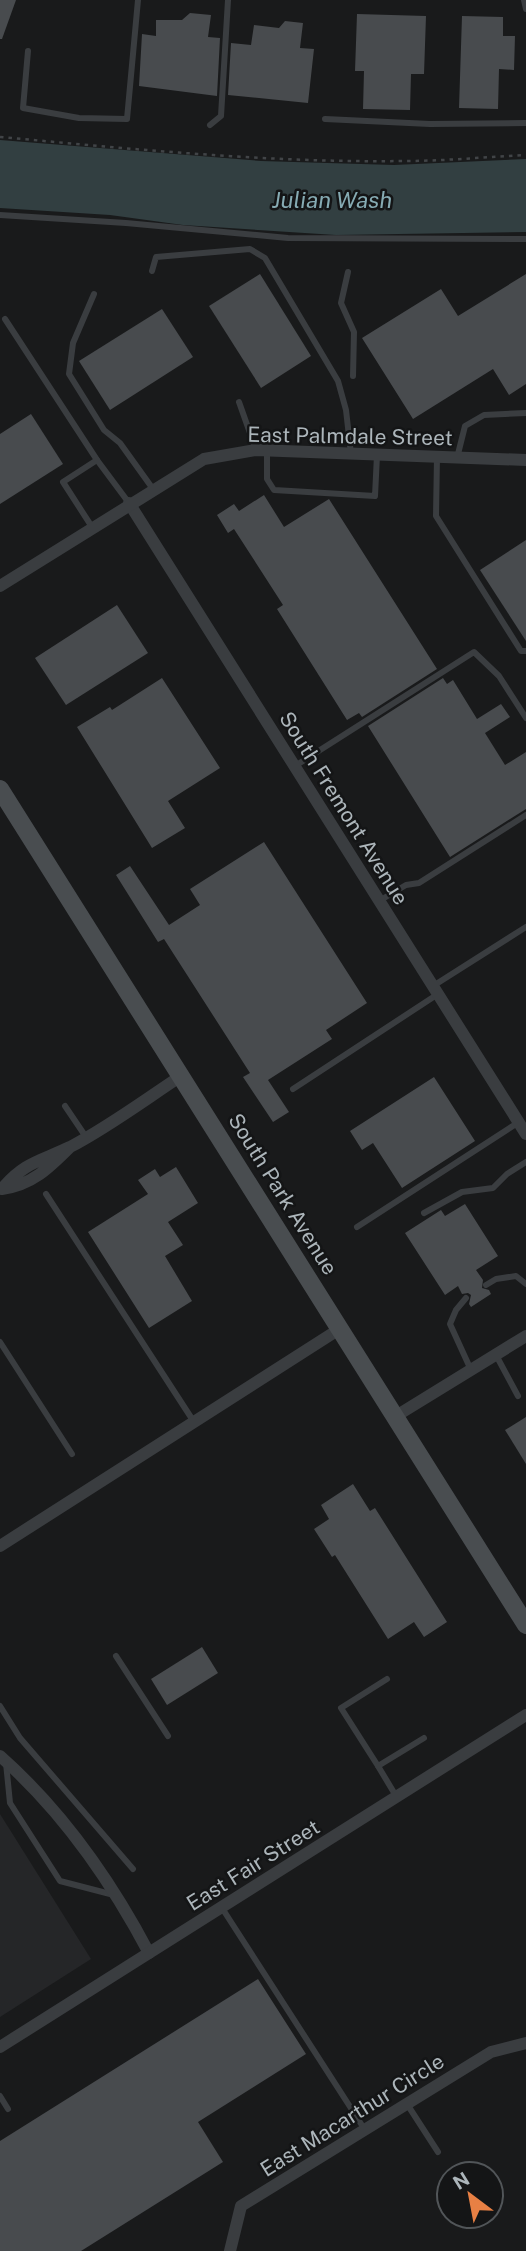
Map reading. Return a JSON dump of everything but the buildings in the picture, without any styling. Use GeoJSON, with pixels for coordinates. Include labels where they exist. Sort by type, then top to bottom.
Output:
{"type":"FeatureCollection","features":[{"type":"Feature","properties":{"kind":"main road","name":"South Park Avenue"},"geometry":{"type":"LineString","coordinates":[[0,789],[526,1625]]}},
{"type":"Feature","properties":{"kind":"street","name":"East Palmdale Street"},"geometry":{"type":"LineString","coordinates":[[0,586],[129,503],[204,459],[262,450],[526,460]]}},
{"type":"Feature","properties":{"kind":"street","name":"South Fremont Avenue"},"geometry":{"type":"LineString","coordinates":[[129,503],[526,1134]]}},
{"type":"Feature","properties":{"kind":"street"},"geometry":{"type":"LineString","coordinates":[[1,1190],[23,1169],[42,1157],[70,1147],[181,1076]]}},
{"type":"Feature","properties":{"kind":"street"},"geometry":{"type":"LineString","coordinates":[[0,1546],[341,1328]]}},
{"type":"Feature","properties":{"kind":"street"},"geometry":{"type":"LineString","coordinates":[[396,1416],[526,1336]]}},
{"type":"Feature","properties":{"kind":"street","name":"East Fair Street"},"geometry":{"type":"LineString","coordinates":[[0,2048],[526,1715]]}},
{"type":"Feature","properties":{"kind":"street"},"geometry":{"type":"LineString","coordinates":[[3,1758],[32,1785],[92,1861],[149,1953]]}},
{"type":"Feature","properties":{"kind":"street","name":"East Macarthur Circle"},"geometry":{"type":"LineString","coordinates":[[230,2251],[241,2206],[491,2052],[526,2043]]}},
{"type":"Feature","properties":{"kind":"lane"},"geometry":{"type":"LineString","coordinates":[[28,51],[23,108],[79,118],[127,119],[138,0]]}},
{"type":"Feature","properties":{"kind":"lane"},"geometry":{"type":"LineString","coordinates":[[210,125],[221,116],[228,0]]}},
{"type":"Feature","properties":{"kind":"lane"},"geometry":{"type":"LineString","coordinates":[[524,0],[526,9]]}},
{"type":"Feature","properties":{"kind":"lane"},"geometry":{"type":"LineString","coordinates":[[325,119],[430,124],[526,123]]}},
{"type":"Feature","properties":{"kind":"lane"},"geometry":{"type":"LineString","coordinates":[[0,215],[288,238],[526,239]]}},
{"type":"Feature","properties":{"kind":"lane"},"geometry":{"type":"LineString","coordinates":[[152,271],[156,257],[250,249],[265,258],[338,381],[346,410],[351,454]]}},
{"type":"Feature","properties":{"kind":"lane"},"geometry":{"type":"LineString","coordinates":[[348,272],[341,303],[354,332],[353,376]]}},
{"type":"Feature","properties":{"kind":"lane"},"geometry":{"type":"LineString","coordinates":[[94,294],[74,343],[69,374],[104,430],[120,443],[153,489]]}},
{"type":"Feature","properties":{"kind":"lane"},"geometry":{"type":"LineString","coordinates":[[5,319],[97,460],[129,503]]}},
{"type":"Feature","properties":{"kind":"lane"},"geometry":{"type":"LineString","coordinates":[[239,402],[262,450],[267,479],[274,489],[374,496],[377,455]]}},
{"type":"Feature","properties":{"kind":"lane"},"geometry":{"type":"LineString","coordinates":[[457,458],[465,426],[484,415],[526,413]]}},
{"type":"Feature","properties":{"kind":"lane"},"geometry":{"type":"LineString","coordinates":[[437,457],[436,516],[521,651],[526,651]]}},
{"type":"Feature","properties":{"kind":"lane"},"geometry":{"type":"LineString","coordinates":[[92,527],[63,482],[97,460]]}},
{"type":"Feature","properties":{"kind":"lane"},"geometry":{"type":"LineString","coordinates":[[295,766],[474,652],[499,676],[526,719]]}},
{"type":"Feature","properties":{"kind":"lane"},"geometry":{"type":"LineString","coordinates":[[379,901],[406,885],[419,883],[526,815]]}},
{"type":"Feature","properties":{"kind":"lane"},"geometry":{"type":"LineString","coordinates":[[293,1089],[526,927]]}},
{"type":"Feature","properties":{"kind":"lane"},"geometry":{"type":"LineString","coordinates":[[65,1106],[86,1137]]}},
{"type":"Feature","properties":{"kind":"lane"},"geometry":{"type":"LineString","coordinates":[[357,1227],[519,1122]]}},
{"type":"Feature","properties":{"kind":"lane"},"geometry":{"type":"LineString","coordinates":[[424,1213],[463,1192],[493,1188],[507,1174],[526,1162]]}},
{"type":"Feature","properties":{"kind":"lane"},"geometry":{"type":"LineString","coordinates":[[46,1194],[194,1422]]}},
{"type":"Feature","properties":{"kind":"lane"},"geometry":{"type":"LineString","coordinates":[[486,1286],[496,1279],[516,1276],[526,1284]]}},
{"type":"Feature","properties":{"kind":"lane"},"geometry":{"type":"LineString","coordinates":[[466,1298],[456,1310],[450,1324],[471,1370]]}},
{"type":"Feature","properties":{"kind":"lane"},"geometry":{"type":"LineString","coordinates":[[0,1342],[72,1454]]}},
{"type":"Feature","properties":{"kind":"lane"},"geometry":{"type":"LineString","coordinates":[[496,1355],[518,1396]]}},
{"type":"Feature","properties":{"kind":"lane"},"geometry":{"type":"LineString","coordinates":[[117,1656],[168,1736]]}},
{"type":"Feature","properties":{"kind":"lane"},"geometry":{"type":"LineString","coordinates":[[387,1679],[341,1708],[397,1798]]}},
{"type":"Feature","properties":{"kind":"lane"},"geometry":{"type":"LineString","coordinates":[[0,1706],[20,1738],[133,1869]]}},
{"type":"Feature","properties":{"kind":"lane"},"geometry":{"type":"LineString","coordinates":[[378,1766],[424,1738]]}},
{"type":"Feature","properties":{"kind":"lane"},"geometry":{"type":"LineString","coordinates":[[3,1758],[10,1803],[60,1881],[114,1895]]}},
{"type":"Feature","properties":{"kind":"lane"},"geometry":{"type":"LineString","coordinates":[[222,1908],[365,2130]]}},
{"type":"Feature","properties":{"kind":"lane"},"geometry":{"type":"LineString","coordinates":[[0,2096],[8,2109]]}},
{"type":"Feature","properties":{"kind":"lane"},"geometry":{"type":"LineString","coordinates":[[407,2104],[438,2152]]}},
{"type":"Feature","properties":{"kind":"path"},"geometry":{"type":"LineString","coordinates":[[0,137],[317,160],[405,161],[526,155]]}},
{"type":"Feature","properties":{"kind":"shaded area"},"geometry":{"type":"Polygon","coordinates":[[[0,1814],[91,1959],[0,2017],[0,1814]]]}},
{"type":"Feature","properties":{"kind":"water","name":"Julian Wash"},"geometry":{"type":"Polygon","coordinates":[[[0,140],[261,161],[394,165],[526,159],[526,232],[336,235],[183,225],[110,215],[0,208],[0,140]]]}}]}
